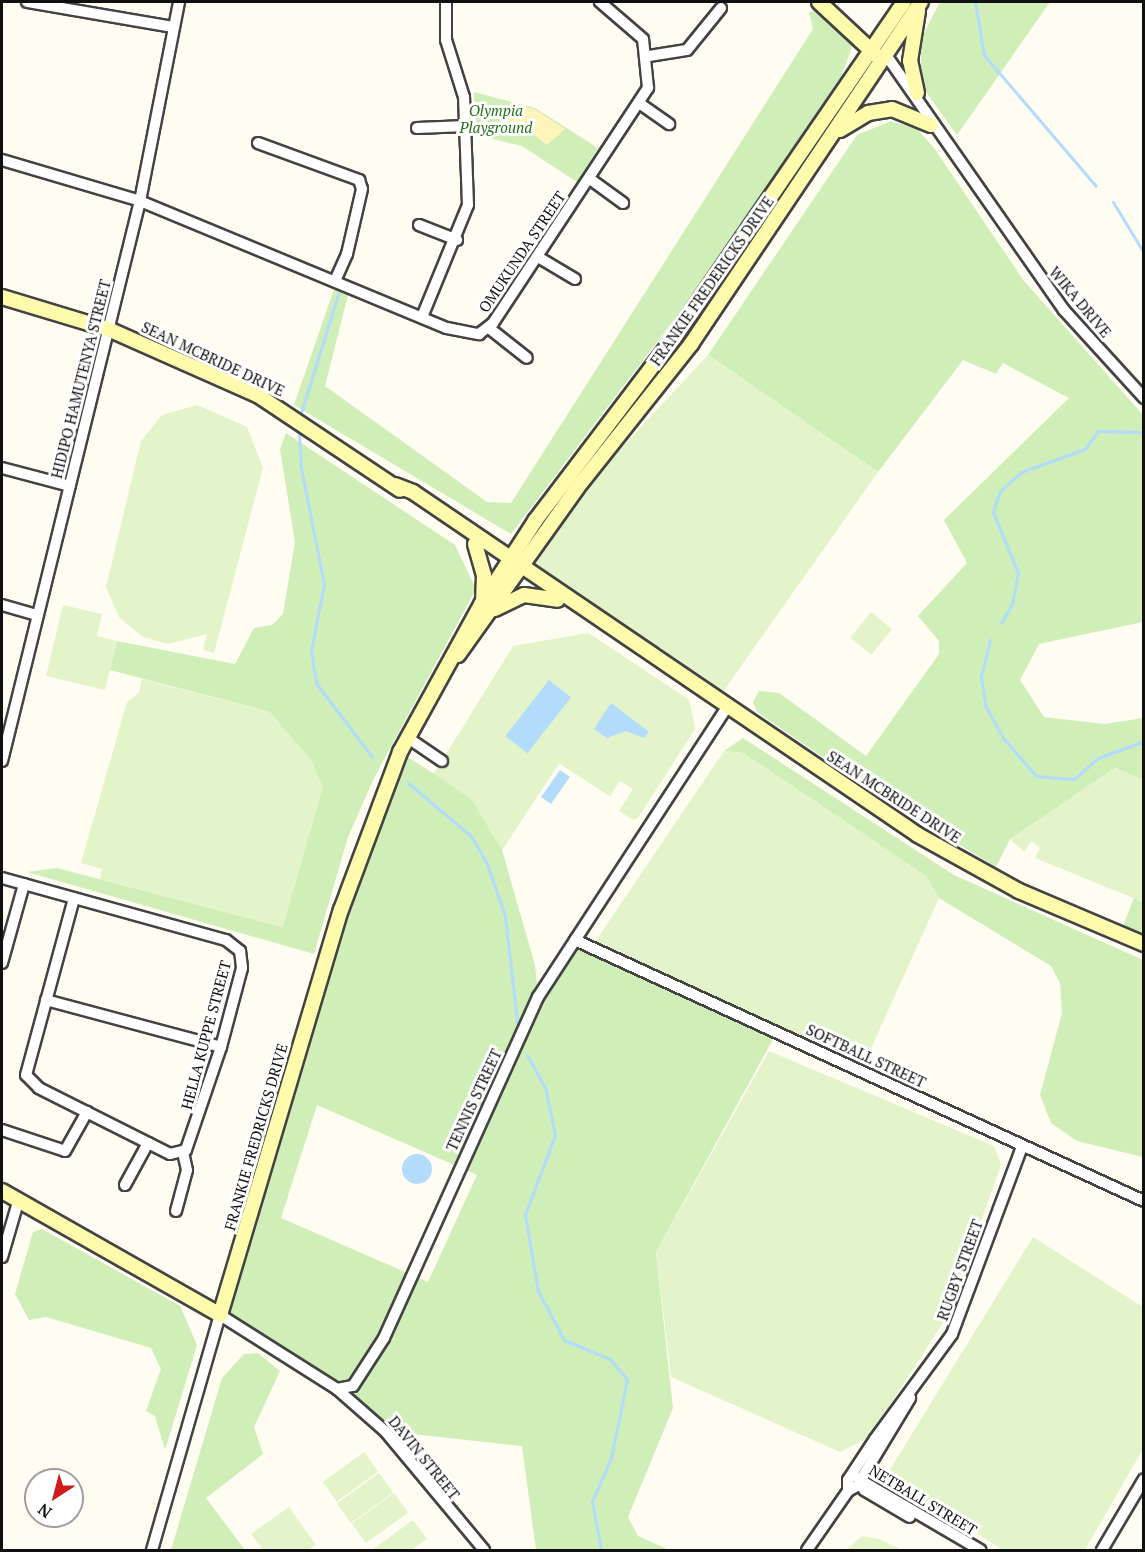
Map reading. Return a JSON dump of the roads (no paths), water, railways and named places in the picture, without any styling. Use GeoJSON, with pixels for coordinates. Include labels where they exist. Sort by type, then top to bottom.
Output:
{"type":"FeatureCollection","features":[{"type":"Feature","properties":{"kind":"main road"},"geometry":{"type":"LineString","coordinates":[[819,2],[873,46]]}},
{"type":"Feature","properties":{"kind":"main road"},"geometry":{"type":"LineString","coordinates":[[831,2],[884,58]]}},
{"type":"Feature","properties":{"kind":"main road","name":"FRANKIE FREDERICKS DRIVE"},"geometry":{"type":"LineString","coordinates":[[513,565],[566,476],[675,338],[904,2]]}},
{"type":"Feature","properties":{"kind":"main road"},"geometry":{"type":"LineString","coordinates":[[917,93],[910,61],[920,4]]}},
{"type":"Feature","properties":{"kind":"main road","name":"FRANKIE FREDERICKS DRIVE"},"geometry":{"type":"LineString","coordinates":[[513,565],[691,344],[920,4]]}},
{"type":"Feature","properties":{"kind":"main road"},"geometry":{"type":"LineString","coordinates":[[835,133],[881,109],[904,111],[931,125]]}},
{"type":"Feature","properties":{"kind":"main road","name":"SEAN MCBRIDE DRIVE"},"geometry":{"type":"LineString","coordinates":[[2,297],[108,329],[259,396],[727,707],[970,865],[1143,944]]}},
{"type":"Feature","properties":{"kind":"main road","name":"SEAN MCBRIDE DRIVE"},"geometry":{"type":"LineString","coordinates":[[395,485],[475,544],[513,565],[558,600],[641,650]]}},
{"type":"Feature","properties":{"kind":"main road"},"geometry":{"type":"LineString","coordinates":[[475,544],[484,576],[482,603]]}},
{"type":"Feature","properties":{"kind":"main road","name":"FRANKIE FREDRICKS DRIVE"},"geometry":{"type":"LineString","coordinates":[[220,1315],[350,880],[408,738],[455,658],[482,603],[513,565]]}},
{"type":"Feature","properties":{"kind":"main road","name":"FRANKIE FREDRICKS DRIVE"},"geometry":{"type":"LineString","coordinates":[[455,658],[486,617],[513,565]]}},
{"type":"Feature","properties":{"kind":"main road"},"geometry":{"type":"LineString","coordinates":[[486,617],[524,595],[558,600]]}},
{"type":"Feature","properties":{"kind":"main road"},"geometry":{"type":"LineString","coordinates":[[2,1191],[220,1315]]}},
{"type":"Feature","properties":{"kind":"street"},"geometry":{"type":"LineString","coordinates":[[27,2],[174,27]]}},
{"type":"Feature","properties":{"kind":"street","name":"HIDIPO HAMUTENYA STREET"},"geometry":{"type":"LineString","coordinates":[[2,761],[4,742],[38,615],[140,201],[179,2]]}},
{"type":"Feature","properties":{"kind":"street"},"geometry":{"type":"LineString","coordinates":[[422,317],[457,240],[468,205],[464,97],[446,40],[446,2]]}},
{"type":"Feature","properties":{"kind":"street","name":"OMUKUNDA STREET"},"geometry":{"type":"LineString","coordinates":[[2,160],[140,201],[465,334],[489,328],[639,104],[650,81],[649,56],[637,30],[600,2]]}},
{"type":"Feature","properties":{"kind":"street"},"geometry":{"type":"LineString","coordinates":[[649,56],[687,50],[721,8]]}},
{"type":"Feature","properties":{"kind":"street","name":"WIKA DRIVE"},"geometry":{"type":"LineString","coordinates":[[884,58],[917,93],[1000,220]]}},
{"type":"Feature","properties":{"kind":"street","name":"WIKA DRIVE"},"geometry":{"type":"LineString","coordinates":[[884,58],[1064,310],[1143,398]]}},
{"type":"Feature","properties":{"kind":"street"},"geometry":{"type":"LineString","coordinates":[[639,104],[669,124]]}},
{"type":"Feature","properties":{"kind":"street"},"geometry":{"type":"LineString","coordinates":[[417,128],[466,126]]}},
{"type":"Feature","properties":{"kind":"street"},"geometry":{"type":"LineString","coordinates":[[258,143],[359,180],[362,189],[347,254],[335,281]]}},
{"type":"Feature","properties":{"kind":"street"},"geometry":{"type":"LineString","coordinates":[[590,178],[623,202]]}},
{"type":"Feature","properties":{"kind":"street"},"geometry":{"type":"LineString","coordinates":[[419,225],[457,240]]}},
{"type":"Feature","properties":{"kind":"street"},"geometry":{"type":"LineString","coordinates":[[538,257],[575,279]]}},
{"type":"Feature","properties":{"kind":"street"},"geometry":{"type":"LineString","coordinates":[[489,328],[527,358]]}},
{"type":"Feature","properties":{"kind":"street"},"geometry":{"type":"LineString","coordinates":[[2,468],[70,486]]}},
{"type":"Feature","properties":{"kind":"street"},"geometry":{"type":"LineString","coordinates":[[2,605],[38,615]]}},
{"type":"Feature","properties":{"kind":"street","name":"TENNIS STREET"},"geometry":{"type":"LineString","coordinates":[[337,1389],[353,1386],[384,1338],[528,1014],[727,707]]}},
{"type":"Feature","properties":{"kind":"street"},"geometry":{"type":"LineString","coordinates":[[408,738],[442,760]]}},
{"type":"Feature","properties":{"kind":"street","name":"HELLA KUPPE STREET"},"geometry":{"type":"LineString","coordinates":[[2,878],[235,944],[243,959],[221,1047],[193,1142],[183,1152]]}},
{"type":"Feature","properties":{"kind":"street"},"geometry":{"type":"LineString","coordinates":[[2,963],[24,884]]}},
{"type":"Feature","properties":{"kind":"street"},"geometry":{"type":"LineString","coordinates":[[74,898],[26,1076],[87,1112],[170,1154],[183,1152],[187,1170],[176,1211]]}},
{"type":"Feature","properties":{"kind":"street","name":"SOFTBALL STREET"},"geometry":{"type":"LineString","coordinates":[[575,940],[1143,1201]]}},
{"type":"Feature","properties":{"kind":"street"},"geometry":{"type":"LineString","coordinates":[[46,1000],[221,1047]]}},
{"type":"Feature","properties":{"kind":"street"},"geometry":{"type":"LineString","coordinates":[[2,1130],[65,1151],[87,1112]]}},
{"type":"Feature","properties":{"kind":"street"},"geometry":{"type":"LineString","coordinates":[[125,1185],[148,1143]]}},
{"type":"Feature","properties":{"kind":"street","name":"RUGBY STREET"},"geometry":{"type":"LineString","coordinates":[[807,1551],[952,1334],[1022,1147]]}},
{"type":"Feature","properties":{"kind":"street"},"geometry":{"type":"LineString","coordinates":[[2,1257],[19,1199]]}},
{"type":"Feature","properties":{"kind":"street"},"geometry":{"type":"LineString","coordinates":[[220,1315],[337,1389]]}},
{"type":"Feature","properties":{"kind":"street","name":"FRANKIE FREDRICKS DRIVE"},"geometry":{"type":"LineString","coordinates":[[152,1551],[220,1315]]}},
{"type":"Feature","properties":{"kind":"street","name":"DAVIN STREET"},"geometry":{"type":"LineString","coordinates":[[337,1389],[385,1431],[484,1551]]}},
{"type":"Feature","properties":{"kind":"street"},"geometry":{"type":"LineString","coordinates":[[1102,1551],[1143,1479]]}},
{"type":"Feature","properties":{"kind":"street","name":"NETBALL STREET"},"geometry":{"type":"LineString","coordinates":[[853,1482],[967,1551]]}},
{"type":"Feature","properties":{"kind":"street","name":"NETBALL STREET"},"geometry":{"type":"LineString","coordinates":[[853,1482],[980,1551]]}},
{"type":"Feature","properties":{"kind":"water"},"geometry":{"type":"Polygon","coordinates":[[[549,680],[571,697],[527,753],[505,736],[549,680]]]}},
{"type":"Feature","properties":{"kind":"water"},"geometry":{"type":"Polygon","coordinates":[[[611,703],[649,732],[644,738],[626,731],[607,738],[594,729],[611,703]]]}},
{"type":"Feature","properties":{"kind":"water"},"geometry":{"type":"Polygon","coordinates":[[[560,770],[570,777],[551,804],[541,797],[560,770]]]}},
{"type":"Feature","properties":{"kind":"water"},"geometry":{"type":"Polygon","coordinates":[[[417,1154],[423,1155],[431,1163],[431,1175],[423,1183],[417,1184],[411,1183],[403,1175],[402,1169],[403,1163],[411,1155],[417,1154]]]}},
{"type":"Feature","properties":{"kind":"waterway"},"geometry":{"type":"LineString","coordinates":[[975,2],[984,55],[1096,186]]}},
{"type":"Feature","properties":{"kind":"waterway"},"geometry":{"type":"LineString","coordinates":[[1113,202],[1144,253]]}},
{"type":"Feature","properties":{"kind":"waterway"},"geometry":{"type":"LineString","coordinates":[[301,413],[338,294]]}},
{"type":"Feature","properties":{"kind":"waterway"},"geometry":{"type":"LineString","coordinates":[[299,430],[301,468],[324,584],[311,651],[316,683],[372,757]]}},
{"type":"Feature","properties":{"kind":"waterway"},"geometry":{"type":"LineString","coordinates":[[1001,623],[1012,604],[1018,573],[993,512],[1000,491],[1021,472],[1085,449],[1098,431],[1140,432]]}},
{"type":"Feature","properties":{"kind":"waterway"},"geometry":{"type":"LineString","coordinates":[[990,640],[981,677],[986,707],[1004,739],[1036,776],[1074,779],[1098,758],[1144,741]]}},
{"type":"Feature","properties":{"kind":"waterway"},"geometry":{"type":"LineString","coordinates":[[408,783],[471,836],[487,864],[505,916],[517,1021]]}},
{"type":"Feature","properties":{"kind":"waterway"},"geometry":{"type":"LineString","coordinates":[[527,1055],[545,1087],[555,1135],[525,1215],[538,1291],[564,1340],[610,1359],[627,1379],[611,1458],[592,1501],[601,1550]]}},
{"type":"Feature","properties":{"kind":"park label","name":"Olympia Playground"},"geometry":{"type":"Point","coordinates":[496,118]}}]}
